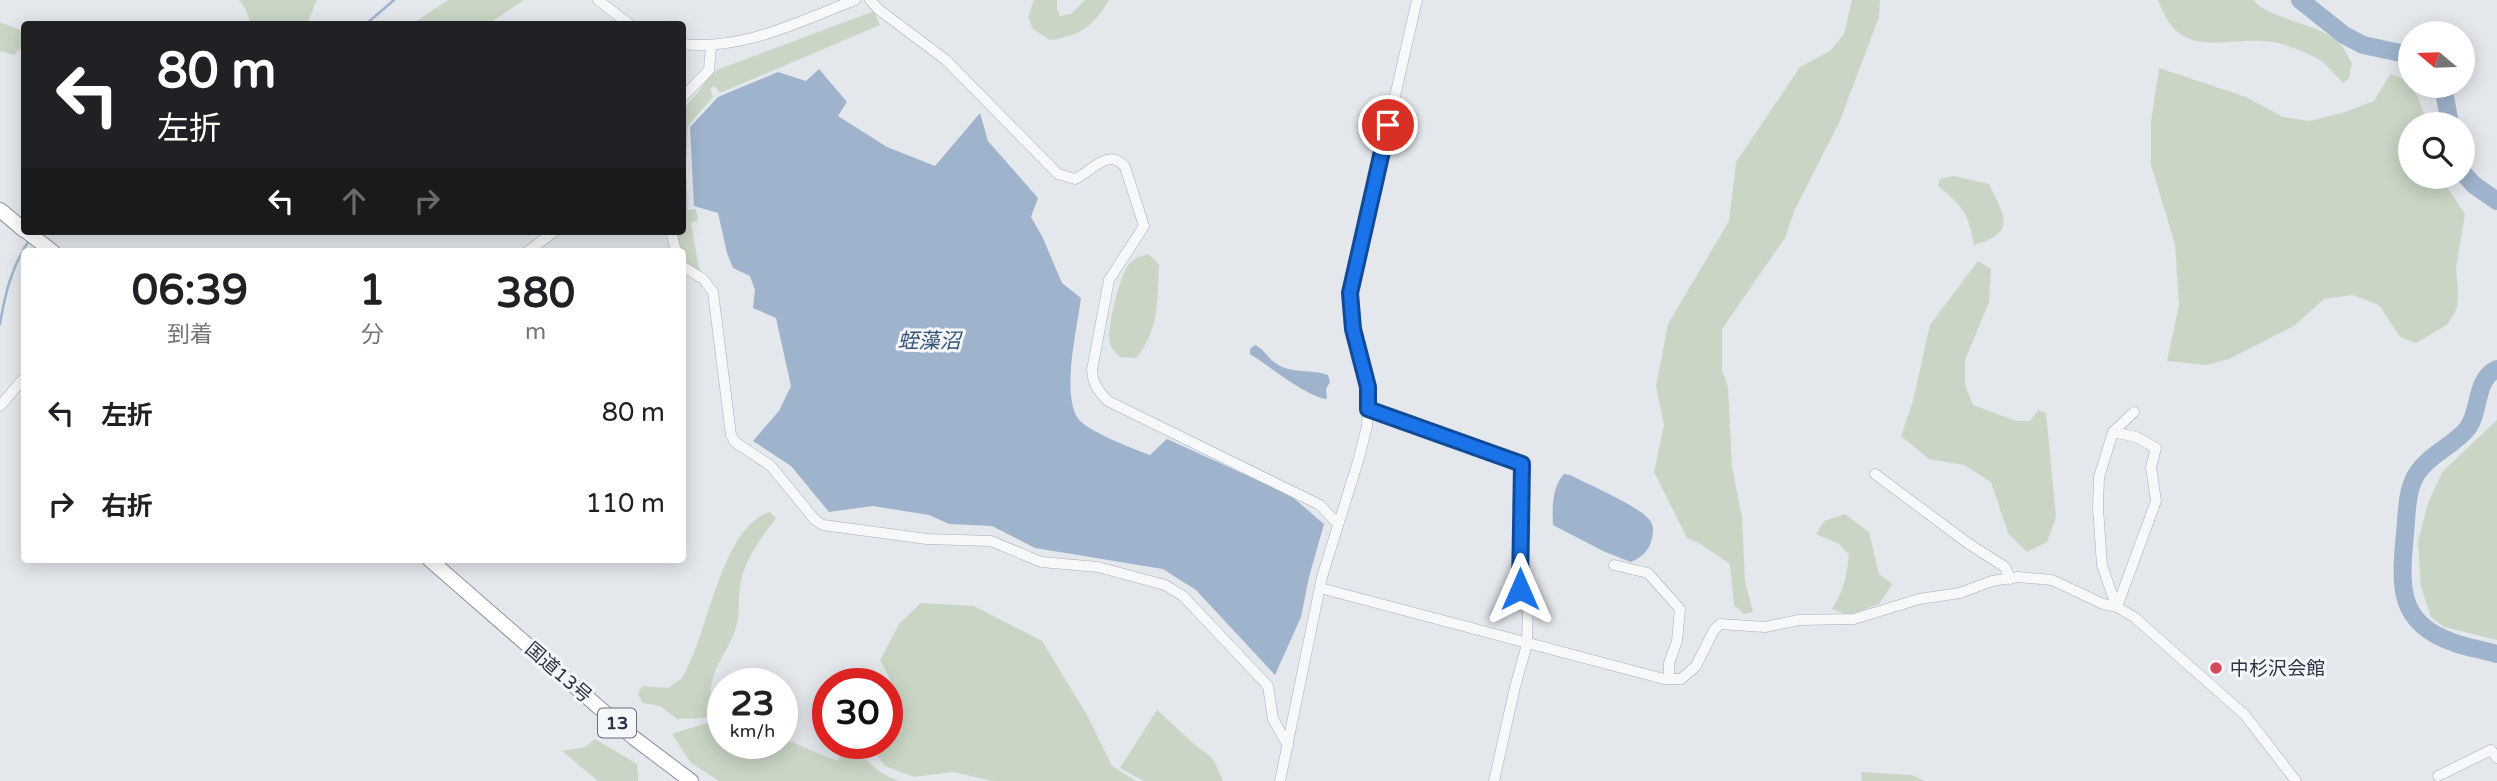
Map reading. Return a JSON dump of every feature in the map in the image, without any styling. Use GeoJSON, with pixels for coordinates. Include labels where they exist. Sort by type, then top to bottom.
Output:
{"type":"FeatureCollection","features":[{"type":"Feature","properties":{"kind":"highway"},"geometry":{"type":"LineString","coordinates":[[30,235],[47,248]]}},
{"type":"Feature","properties":{"kind":"highway","name":"国道13号"},"geometry":{"type":"LineString","coordinates":[[433,563],[634,738],[687,780]]}},
{"type":"Feature","properties":{"kind":"street"},"geometry":{"type":"LineString","coordinates":[[598,0],[625,21]]}},
{"type":"Feature","properties":{"kind":"street"},"geometry":{"type":"LineString","coordinates":[[686,44],[711,46],[741,42],[855,0]]}},
{"type":"Feature","properties":{"kind":"street"},"geometry":{"type":"LineString","coordinates":[[870,0],[878,9],[946,60],[1058,174],[1075,179],[1106,159],[1113,158],[1125,167],[1144,226],[1109,280],[1092,370],[1099,392],[1108,401],[1320,505],[1339,524]]}},
{"type":"Feature","properties":{"kind":"street"},"geometry":{"type":"LineString","coordinates":[[1280,781],[1320,588],[1359,458],[1368,409],[1368,387],[1353,329],[1350,293],[1418,0]]}},
{"type":"Feature","properties":{"kind":"street"},"geometry":{"type":"LineString","coordinates":[[686,94],[709,69],[711,46]]}},
{"type":"Feature","properties":{"kind":"street"},"geometry":{"type":"LineString","coordinates":[[532,248],[550,235]]}},
{"type":"Feature","properties":{"kind":"street"},"geometry":{"type":"LineString","coordinates":[[686,268],[703,279],[713,292],[731,435],[735,442],[771,466],[816,520],[823,525],[927,539],[991,541],[1041,562],[1098,567],[1165,585],[1184,596],[1268,686],[1273,719],[1288,746]]}},
{"type":"Feature","properties":{"kind":"street"},"geometry":{"type":"LineString","coordinates":[[0,406],[21,381]]}},
{"type":"Feature","properties":{"kind":"street"},"geometry":{"type":"LineString","coordinates":[[1368,409],[1522,464],[1520,589],[1528,604],[1527,644],[1494,781]]}},
{"type":"Feature","properties":{"kind":"street"},"geometry":{"type":"LineString","coordinates":[[2117,607],[2102,565],[2099,477],[2113,432],[2134,412]]}},
{"type":"Feature","properties":{"kind":"street"},"geometry":{"type":"LineString","coordinates":[[2113,432],[2136,437],[2156,448],[2151,467],[2156,501],[2117,607]]}},
{"type":"Feature","properties":{"kind":"street"},"geometry":{"type":"LineString","coordinates":[[1875,474],[1969,544],[2005,567],[2010,579]]}},
{"type":"Feature","properties":{"kind":"street"},"geometry":{"type":"LineString","coordinates":[[1614,565],[1648,573],[1680,609],[1677,641],[1669,663],[1669,679]]}},
{"type":"Feature","properties":{"kind":"street"},"geometry":{"type":"LineString","coordinates":[[1320,588],[1527,644],[1669,679],[1681,679],[1696,666],[1714,630],[1720,624],[1765,627],[1799,620],[1854,619],[1919,599],[1960,593],[1992,581],[2052,580],[2103,604],[2117,607],[2134,617],[2245,715],[2296,781]]}},
{"type":"Feature","properties":{"kind":"street"},"geometry":{"type":"LineString","coordinates":[[2438,776],[2491,750],[2497,758]]}},
{"type":"Feature","properties":{"kind":"green space"},"geometry":{"type":"Polygon","coordinates":[[[239,0],[317,0],[308,21],[250,21],[239,0]]]}},
{"type":"Feature","properties":{"kind":"green space"},"geometry":{"type":"Polygon","coordinates":[[[448,0],[524,0],[492,21],[416,21],[448,0]]]}},
{"type":"Feature","properties":{"kind":"green space"},"geometry":{"type":"Polygon","coordinates":[[[1034,0],[1057,0],[1060,16],[1071,14],[1085,0],[1109,0],[1085,28],[1070,36],[1050,40],[1033,29],[1028,17],[1034,0]]]}},
{"type":"Feature","properties":{"kind":"green space"},"geometry":{"type":"Polygon","coordinates":[[[1852,0],[1880,0],[1879,17],[1839,123],[1795,209],[1785,238],[1722,329],[1722,370],[1728,387],[1732,467],[1742,517],[1745,581],[1753,612],[1744,614],[1734,605],[1730,564],[1687,538],[1654,472],[1664,425],[1656,386],[1668,324],[1729,221],[1736,162],[1800,67],[1830,51],[1844,34],[1852,0]]]}},
{"type":"Feature","properties":{"kind":"green space"},"geometry":{"type":"Polygon","coordinates":[[[2158,0],[2253,0],[2272,13],[2332,37],[2342,46],[2352,63],[2349,78],[2343,83],[2320,60],[2278,43],[2191,40],[2179,33],[2167,20],[2158,0]]]}},
{"type":"Feature","properties":{"kind":"green space"},"geometry":{"type":"Polygon","coordinates":[[[874,11],[880,25],[720,93],[715,86],[710,89],[713,97],[688,126],[686,168],[686,106],[709,76],[719,69],[874,11]]]}},
{"type":"Feature","properties":{"kind":"green space"},"geometry":{"type":"Polygon","coordinates":[[[0,22],[20,30],[21,47],[14,55],[0,51],[0,22]]]}},
{"type":"Feature","properties":{"kind":"green space"},"geometry":{"type":"Polygon","coordinates":[[[2159,68],[2246,97],[2283,117],[2310,121],[2374,101],[2390,74],[2398,77],[2398,98],[2418,98],[2423,112],[2398,112],[2398,189],[2448,189],[2465,214],[2456,268],[2457,308],[2448,324],[2416,343],[2400,337],[2379,305],[2353,295],[2324,299],[2294,326],[2229,359],[2206,365],[2167,361],[2179,305],[2175,244],[2151,165],[2151,122],[2159,68]]]}},
{"type":"Feature","properties":{"kind":"green space"},"geometry":{"type":"Polygon","coordinates":[[[686,168],[688,210],[696,209],[698,220],[691,223],[700,274],[686,262],[686,248],[680,248],[677,235],[686,235],[686,168]]]}},
{"type":"Feature","properties":{"kind":"green space"},"geometry":{"type":"Polygon","coordinates":[[[1953,176],[1989,184],[2003,215],[2002,229],[1997,235],[1974,245],[1967,217],[1938,186],[1940,179],[1953,176]]]}},
{"type":"Feature","properties":{"kind":"green space"},"geometry":{"type":"Polygon","coordinates":[[[1148,254],[1159,264],[1153,325],[1136,358],[1120,357],[1111,346],[1109,337],[1118,290],[1129,264],[1148,254]]]}},
{"type":"Feature","properties":{"kind":"green space"},"geometry":{"type":"Polygon","coordinates":[[[1978,261],[1991,269],[1989,302],[1965,360],[1965,385],[1973,405],[2016,421],[2030,421],[2038,410],[2046,413],[2056,517],[2047,542],[2027,552],[2008,533],[1991,482],[1964,465],[1929,459],[1901,436],[1913,401],[1930,325],[1978,261]]]}},
{"type":"Feature","properties":{"kind":"green space"},"geometry":{"type":"Polygon","coordinates":[[[2497,420],[2497,640],[2444,627],[2431,617],[2421,587],[2418,541],[2429,500],[2443,471],[2497,420]]]}},
{"type":"Feature","properties":{"kind":"green space"},"geometry":{"type":"Polygon","coordinates":[[[770,512],[776,518],[755,548],[744,571],[733,635],[717,668],[707,668],[707,716],[677,719],[660,706],[643,703],[638,694],[642,686],[668,688],[681,679],[698,643],[730,554],[741,535],[754,521],[770,512]]]}},
{"type":"Feature","properties":{"kind":"green space"},"geometry":{"type":"Polygon","coordinates":[[[1845,514],[1869,532],[1879,574],[1892,584],[1879,604],[1849,615],[1832,609],[1844,583],[1849,554],[1839,544],[1816,534],[1824,521],[1845,514]]]}},
{"type":"Feature","properties":{"kind":"green space"},"geometry":{"type":"Polygon","coordinates":[[[921,603],[974,606],[1042,641],[1087,715],[1112,766],[1136,781],[993,781],[953,772],[914,777],[885,766],[880,759],[903,759],[903,668],[884,668],[880,660],[899,624],[921,603]]]}},
{"type":"Feature","properties":{"kind":"green space"},"geometry":{"type":"Polygon","coordinates":[[[1157,710],[1210,756],[1223,781],[1144,781],[1120,768],[1157,710]]]}},
{"type":"Feature","properties":{"kind":"green space"},"geometry":{"type":"Polygon","coordinates":[[[707,723],[707,759],[798,759],[798,745],[812,751],[812,759],[865,759],[878,770],[899,781],[719,781],[691,763],[672,734],[707,723]]]}},
{"type":"Feature","properties":{"kind":"green space"},"geometry":{"type":"Polygon","coordinates":[[[595,739],[637,764],[638,781],[598,781],[562,751],[585,747],[595,739]]]}},
{"type":"Feature","properties":{"kind":"green space"},"geometry":{"type":"Polygon","coordinates":[[[1861,772],[1912,775],[1925,781],[1862,781],[1861,772]]]}},
{"type":"Feature","properties":{"kind":"water","name":"蛭藻沼"},"geometry":{"type":"Polygon","coordinates":[[[819,69],[847,102],[838,116],[887,147],[935,166],[980,113],[988,141],[1038,198],[1031,217],[1062,283],[1081,298],[1074,342],[1071,392],[1077,417],[1082,422],[1110,439],[1150,455],[1167,439],[1290,495],[1324,524],[1301,617],[1275,675],[1196,590],[1163,569],[1035,548],[992,526],[949,524],[929,515],[873,506],[829,512],[791,466],[753,441],[779,411],[791,386],[776,318],[753,308],[755,290],[750,276],[733,268],[718,213],[694,206],[690,127],[718,97],[778,72],[806,81],[819,69]]]}},
{"type":"Feature","properties":{"kind":"water"},"geometry":{"type":"Polygon","coordinates":[[[1255,345],[1283,367],[1328,375],[1330,382],[1326,389],[1327,399],[1309,393],[1250,354],[1250,349],[1255,345]]]}},
{"type":"Feature","properties":{"kind":"water"},"geometry":{"type":"Polygon","coordinates":[[[1564,474],[1614,497],[1646,516],[1652,524],[1653,532],[1651,542],[1644,553],[1631,562],[1605,552],[1553,525],[1555,491],[1564,474]]]}},
{"type":"Feature","properties":{"kind":"waterway"},"geometry":{"type":"LineString","coordinates":[[370,21],[394,0]]}},
{"type":"Feature","properties":{"kind":"waterway"},"geometry":{"type":"LineString","coordinates":[[2300,0],[2344,35],[2363,45],[2398,52]]}},
{"type":"Feature","properties":{"kind":"waterway"},"geometry":{"type":"LineString","coordinates":[[2445,98],[2448,112]]}},
{"type":"Feature","properties":{"kind":"waterway"},"geometry":{"type":"LineString","coordinates":[[2475,186],[2497,201]]}},
{"type":"Feature","properties":{"kind":"waterway"},"geometry":{"type":"LineString","coordinates":[[25,248],[30,239]]}},
{"type":"Feature","properties":{"kind":"waterway"},"geometry":{"type":"LineString","coordinates":[[0,324],[10,280],[21,254]]}},
{"type":"Feature","properties":{"kind":"waterway"},"geometry":{"type":"LineString","coordinates":[[2497,369],[2485,380],[2467,429],[2423,465],[2414,479],[2408,502],[2403,553],[2406,601],[2412,614],[2422,625],[2455,643],[2497,654]]}},
{"type":"Feature","properties":{"kind":"place","name":"中杉沢会館"},"geometry":{"type":"Point","coordinates":[2216,668]}},
{"type":"Feature","properties":{"kind":"route"},"geometry":{"type":"LineString","coordinates":[[1388,125],[1350,293],[1353,329],[1368,387],[1368,409],[1522,464],[1520,589]]}}]}
